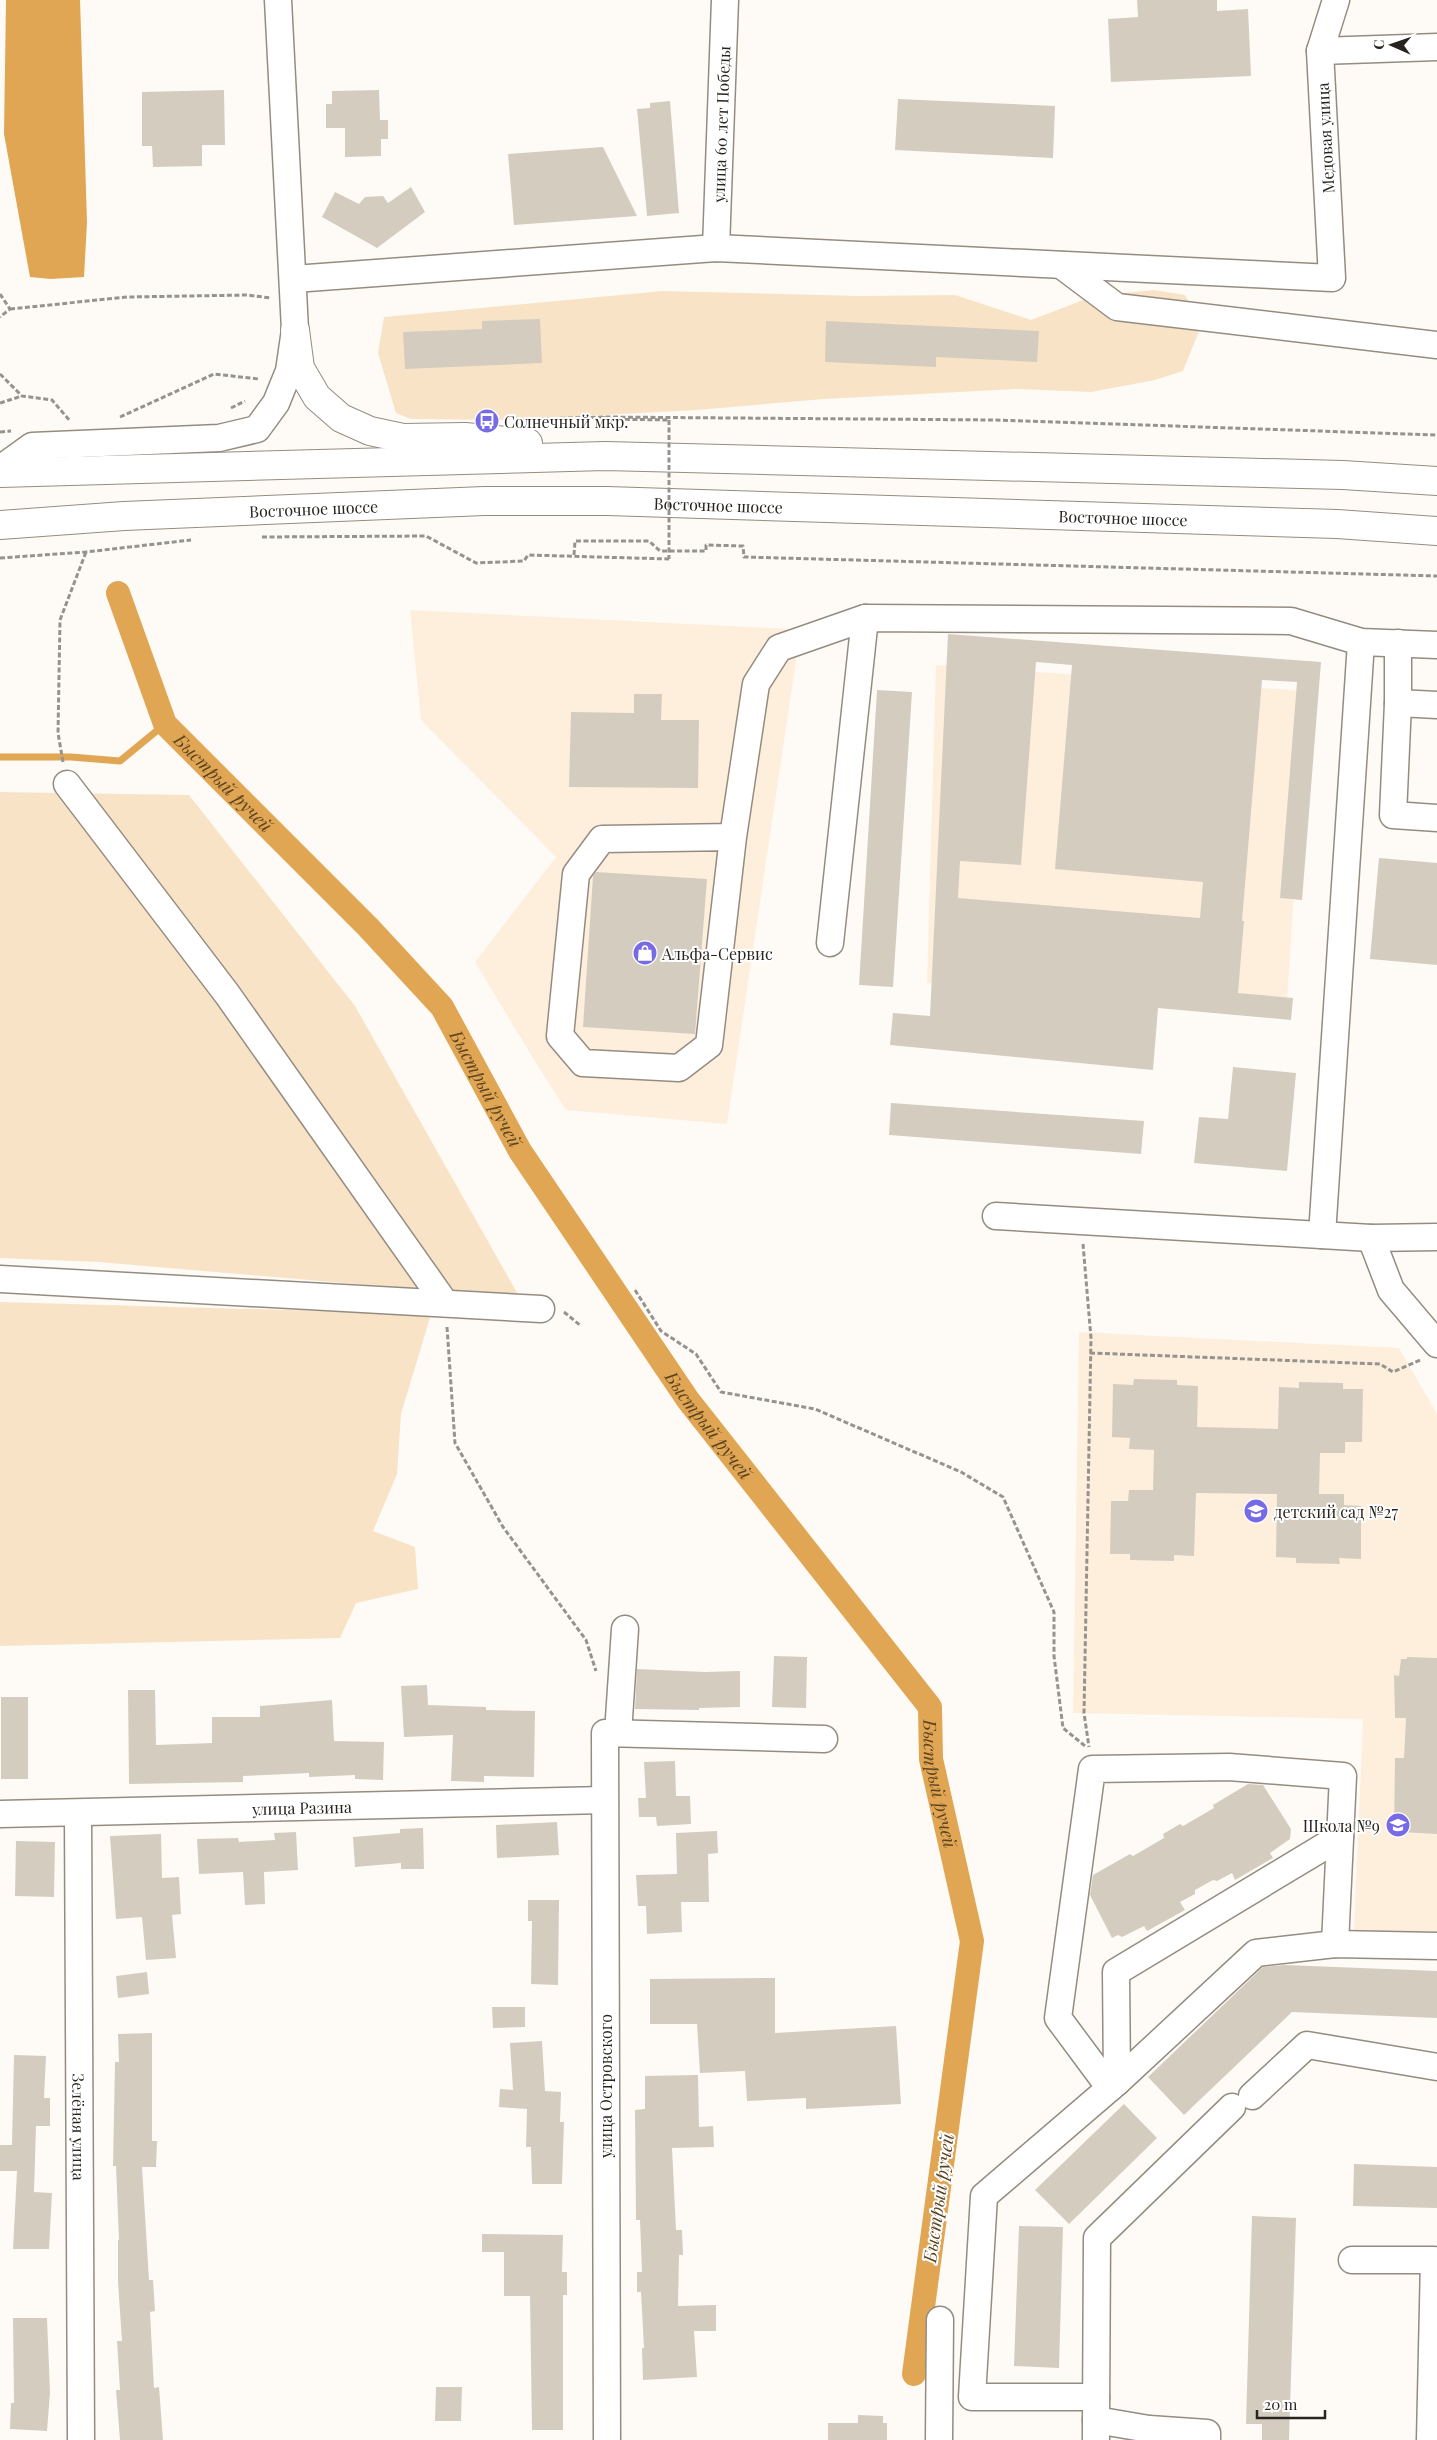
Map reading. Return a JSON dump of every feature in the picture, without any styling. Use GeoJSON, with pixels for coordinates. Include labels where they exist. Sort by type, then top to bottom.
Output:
{"type":"FeatureCollection","features":[{"type":"Feature","properties":{"kind":"highway"},"geometry":{"type":"LineString","coordinates":[[295,330],[300,368],[317,397],[341,418],[370,431],[403,438],[465,437],[534,444],[570,457]]}},
{"type":"Feature","properties":{"kind":"highway"},"geometry":{"type":"LineString","coordinates":[[0,473],[570,457],[888,462],[1343,475],[1437,481]]}},
{"type":"Feature","properties":{"kind":"highway","name":"Восточное шоссе"},"geometry":{"type":"LineString","coordinates":[[0,525],[124,516],[484,502],[634,501],[1337,524],[1437,530]]}},
{"type":"Feature","properties":{"kind":"street","name":"улица 60 лет Победы"},"geometry":{"type":"LineString","coordinates":[[716,248],[725,0]]}},
{"type":"Feature","properties":{"kind":"street","name":"Медовая улица"},"geometry":{"type":"LineString","coordinates":[[1061,265],[1332,278],[1320,51],[1336,0]]}},
{"type":"Feature","properties":{"kind":"street"},"geometry":{"type":"LineString","coordinates":[[0,469],[32,446],[219,438],[257,430],[276,403],[289,371],[295,330],[278,12]]}},
{"type":"Feature","properties":{"kind":"street"},"geometry":{"type":"LineString","coordinates":[[1320,51],[1437,47]]}},
{"type":"Feature","properties":{"kind":"street"},"geometry":{"type":"LineString","coordinates":[[294,290],[716,248],[1061,265],[1118,307],[1437,344]]}},
{"type":"Feature","properties":{"kind":"street"},"geometry":{"type":"LineString","coordinates":[[830,943],[866,618]]}},
{"type":"Feature","properties":{"kind":"street"},"geometry":{"type":"LineString","coordinates":[[733,837],[602,839],[576,874],[560,1036],[583,1063],[679,1068],[709,1045],[733,837],[756,684],[779,648],[866,618],[1291,621],[1361,642],[1437,645]]}},
{"type":"Feature","properties":{"kind":"street"},"geometry":{"type":"LineString","coordinates":[[1322,1235],[1361,642]]}},
{"type":"Feature","properties":{"kind":"street"},"geometry":{"type":"LineString","coordinates":[[1398,643],[1398,703],[1393,815],[1437,818]]}},
{"type":"Feature","properties":{"kind":"street"},"geometry":{"type":"LineString","coordinates":[[1398,703],[1437,705]]}},
{"type":"Feature","properties":{"kind":"street"},"geometry":{"type":"LineString","coordinates":[[66,784],[228,994],[445,1303]]}},
{"type":"Feature","properties":{"kind":"street"},"geometry":{"type":"LineString","coordinates":[[996,1216],[1371,1238],[1437,1237]]}},
{"type":"Feature","properties":{"kind":"street"},"geometry":{"type":"LineString","coordinates":[[1371,1238],[1391,1290],[1429,1352]]}},
{"type":"Feature","properties":{"kind":"street"},"geometry":{"type":"LineString","coordinates":[[0,1279],[541,1309]]}},
{"type":"Feature","properties":{"kind":"street","name":"улица Островского"},"geometry":{"type":"LineString","coordinates":[[607,2440],[604,1800],[612,1733],[620,1698],[624,1629]]}},
{"type":"Feature","properties":{"kind":"street"},"geometry":{"type":"LineString","coordinates":[[612,1733],[824,1739]]}},
{"type":"Feature","properties":{"kind":"street"},"geometry":{"type":"LineString","coordinates":[[1114,2085],[1058,2018],[1092,1769],[1230,1767],[1343,1776],[1335,1944]]}},
{"type":"Feature","properties":{"kind":"street","name":"улица Разина"},"geometry":{"type":"LineString","coordinates":[[0,1814],[604,1800]]}},
{"type":"Feature","properties":{"kind":"street","name":"Зелёная улица"},"geometry":{"type":"LineString","coordinates":[[78,1813],[81,2440]]}},
{"type":"Feature","properties":{"kind":"street"},"geometry":{"type":"LineString","coordinates":[[1114,2085],[1116,1972],[1340,1837]]}},
{"type":"Feature","properties":{"kind":"street"},"geometry":{"type":"LineString","coordinates":[[1207,2440],[1207,2433],[1149,2430],[972,2396],[984,2196],[1114,2085],[1256,1953],[1335,1944],[1437,1946]]}},
{"type":"Feature","properties":{"kind":"street"},"geometry":{"type":"LineString","coordinates":[[1096,2419],[1097,2238],[1242,2102],[1307,2045],[1437,2067]]}},
{"type":"Feature","properties":{"kind":"street"},"geometry":{"type":"LineString","coordinates":[[1352,2260],[1434,2260],[1430,2440]]}},
{"type":"Feature","properties":{"kind":"street"},"geometry":{"type":"LineString","coordinates":[[939,2440],[940,2320]]}},
{"type":"Feature","properties":{"kind":"path"},"geometry":{"type":"LineString","coordinates":[[0,317],[10,309],[127,297],[247,295],[294,290]]}},
{"type":"Feature","properties":{"kind":"path"},"geometry":{"type":"LineString","coordinates":[[0,294],[10,309]]}},
{"type":"Feature","properties":{"kind":"path"},"geometry":{"type":"LineString","coordinates":[[0,374],[22,396]]}},
{"type":"Feature","properties":{"kind":"path"},"geometry":{"type":"LineString","coordinates":[[113,420],[214,374],[262,380],[256,387]]}},
{"type":"Feature","properties":{"kind":"path"},"geometry":{"type":"LineString","coordinates":[[230,409],[246,401],[251,394]]}},
{"type":"Feature","properties":{"kind":"path"},"geometry":{"type":"LineString","coordinates":[[0,403],[22,396],[52,400],[74,426]]}},
{"type":"Feature","properties":{"kind":"path"},"geometry":{"type":"LineString","coordinates":[[253,538],[426,536],[476,563],[524,560],[528,554],[670,559],[669,420],[606,419],[604,417]]}},
{"type":"Feature","properties":{"kind":"path"},"geometry":{"type":"LineString","coordinates":[[528,420],[604,417],[995,420],[1437,435]]}},
{"type":"Feature","properties":{"kind":"path"},"geometry":{"type":"LineString","coordinates":[[0,432],[18,431]]}},
{"type":"Feature","properties":{"kind":"path"},"geometry":{"type":"LineString","coordinates":[[0,558],[86,552],[196,540]]}},
{"type":"Feature","properties":{"kind":"path"},"geometry":{"type":"LineString","coordinates":[[574,555],[575,541],[648,542],[660,551],[706,552],[706,545],[743,546],[744,557],[1437,576]]}},
{"type":"Feature","properties":{"kind":"path"},"geometry":{"type":"LineString","coordinates":[[58,733],[60,620],[86,552]]}},
{"type":"Feature","properties":{"kind":"path"},"geometry":{"type":"LineString","coordinates":[[635,1290],[661,1331],[696,1354],[722,1392],[815,1409],[961,1472],[1003,1498],[1054,1612],[1054,1656],[1063,1728],[1089,1749],[1084,1713],[1090,1354],[1081,1221]]}},
{"type":"Feature","properties":{"kind":"path"},"geometry":{"type":"LineString","coordinates":[[445,1303],[455,1443],[503,1527],[586,1640],[598,1676],[620,1698]]}},
{"type":"Feature","properties":{"kind":"path"},"geometry":{"type":"LineString","coordinates":[[1090,1354],[1380,1364],[1393,1372],[1429,1352]]}},
{"type":"Feature","properties":{"kind":"shaded area"},"geometry":{"type":"Polygon","coordinates":[[[6,0],[80,0],[87,222],[84,277],[51,279],[30,277],[4,134],[6,0]]]}},
{"type":"Feature","properties":{"kind":"shaded area"},"geometry":{"type":"Polygon","coordinates":[[[1154,290],[1185,295],[1202,324],[1183,371],[1155,380],[1091,392],[1017,389],[824,399],[697,410],[508,420],[411,419],[396,413],[378,353],[384,317],[663,291],[859,296],[955,295],[1031,320],[1094,296],[1154,290]]]}},
{"type":"Feature","properties":{"kind":"shaded area"},"geometry":{"type":"Polygon","coordinates":[[[410,610],[790,629],[798,647],[727,1124],[566,1110],[536,1063],[475,962],[556,857],[421,720],[410,610]]]}},
{"type":"Feature","properties":{"kind":"shaded area"},"geometry":{"type":"Polygon","coordinates":[[[936,665],[1307,691],[1286,1016],[927,983],[936,665]]]}},
{"type":"Feature","properties":{"kind":"shaded area"},"geometry":{"type":"Polygon","coordinates":[[[0,792],[189,795],[355,1006],[520,1298],[98,1262],[0,1258],[0,792]]]}},
{"type":"Feature","properties":{"kind":"shaded area"},"geometry":{"type":"Polygon","coordinates":[[[0,1302],[431,1314],[401,1414],[397,1474],[373,1531],[415,1547],[418,1589],[356,1603],[340,1638],[0,1646],[0,1302]]]}},
{"type":"Feature","properties":{"kind":"shaded area","name":"детский сад №27"},"geometry":{"type":"Polygon","coordinates":[[[1079,1332],[1399,1348],[1437,1414],[1437,1935],[1354,1931],[1363,1719],[1073,1713],[1079,1332]]]}},
{"type":"Feature","properties":{"kind":"building"},"geometry":{"type":"Polygon","coordinates":[[[1137,0],[1217,0],[1217,11],[1248,9],[1251,76],[1111,82],[1108,19],[1138,17],[1137,0]]]}},
{"type":"Feature","properties":{"kind":"building"},"geometry":{"type":"Polygon","coordinates":[[[224,90],[225,145],[202,145],[202,166],[153,167],[152,146],[142,146],[142,92],[224,90]]]}},
{"type":"Feature","properties":{"kind":"building"},"geometry":{"type":"Polygon","coordinates":[[[379,90],[380,120],[388,120],[388,139],[381,139],[381,156],[345,157],[345,128],[326,128],[326,104],[332,104],[332,91],[379,90]]]}},
{"type":"Feature","properties":{"kind":"building"},"geometry":{"type":"Polygon","coordinates":[[[898,99],[1055,106],[1053,158],[895,150],[898,99]]]}},
{"type":"Feature","properties":{"kind":"building"},"geometry":{"type":"Polygon","coordinates":[[[670,101],[679,213],[647,216],[637,109],[650,108],[650,103],[670,101]]]}},
{"type":"Feature","properties":{"kind":"building"},"geometry":{"type":"Polygon","coordinates":[[[603,147],[637,216],[514,225],[508,154],[603,147]]]}},
{"type":"Feature","properties":{"kind":"building"},"geometry":{"type":"Polygon","coordinates":[[[411,187],[425,212],[377,248],[322,217],[335,192],[359,204],[365,197],[383,196],[388,203],[411,187]]]}},
{"type":"Feature","properties":{"kind":"building"},"geometry":{"type":"Polygon","coordinates":[[[540,319],[542,363],[405,369],[403,332],[482,329],[482,321],[540,319]]]}},
{"type":"Feature","properties":{"kind":"building"},"geometry":{"type":"Polygon","coordinates":[[[826,321],[1039,331],[1037,362],[936,357],[936,367],[825,362],[826,321]]]}},
{"type":"Feature","properties":{"kind":"building"},"geometry":{"type":"Polygon","coordinates":[[[948,634],[1321,662],[1302,900],[1280,898],[1297,682],[1262,680],[1242,921],[1244,921],[1238,993],[1293,998],[1291,1020],[1158,1008],[1153,1070],[890,1045],[893,1013],[930,1016],[948,634]],[[1036,662],[1021,865],[960,861],[958,898],[1200,918],[1203,882],[1055,869],[1072,665],[1036,662]]]}},
{"type":"Feature","properties":{"kind":"building"},"geometry":{"type":"Polygon","coordinates":[[[877,690],[912,692],[893,987],[859,985],[877,690]]]}},
{"type":"Feature","properties":{"kind":"building"},"geometry":{"type":"Polygon","coordinates":[[[634,694],[662,694],[661,720],[699,720],[698,788],[569,787],[571,712],[634,713],[634,694]]]}},
{"type":"Feature","properties":{"kind":"building"},"geometry":{"type":"Polygon","coordinates":[[[1379,858],[1437,863],[1437,965],[1370,959],[1379,858]]]}},
{"type":"Feature","properties":{"kind":"building","name":"Альфа-Сервис"},"geometry":{"type":"Polygon","coordinates":[[[596,872],[707,879],[695,1034],[583,1027],[593,876],[596,872]]]}},
{"type":"Feature","properties":{"kind":"building"},"geometry":{"type":"Polygon","coordinates":[[[1233,1067],[1296,1073],[1287,1171],[1194,1163],[1199,1117],[1228,1119],[1233,1067]]]}},
{"type":"Feature","properties":{"kind":"building"},"geometry":{"type":"Polygon","coordinates":[[[891,1103],[1144,1121],[1141,1154],[889,1135],[891,1103]]]}},
{"type":"Feature","properties":{"kind":"building"},"geometry":{"type":"Polygon","coordinates":[[[1134,1379],[1177,1380],[1177,1385],[1198,1386],[1197,1427],[1278,1429],[1279,1387],[1299,1388],[1299,1382],[1343,1383],[1343,1389],[1363,1389],[1362,1442],[1345,1442],[1345,1453],[1320,1453],[1319,1494],[1344,1494],[1344,1505],[1361,1506],[1361,1559],[1339,1558],[1340,1564],[1296,1563],[1296,1558],[1276,1557],[1277,1494],[1196,1493],[1194,1556],[1174,1555],[1174,1561],[1130,1560],[1130,1554],[1110,1554],[1111,1501],[1128,1501],[1129,1490],[1153,1490],[1154,1450],[1129,1449],[1130,1438],[1112,1437],[1113,1384],[1133,1385],[1134,1379]]]}},
{"type":"Feature","properties":{"kind":"building"},"geometry":{"type":"Polygon","coordinates":[[[774,1656],[807,1657],[806,1708],[772,1707],[774,1656]]]}},
{"type":"Feature","properties":{"kind":"building"},"geometry":{"type":"Polygon","coordinates":[[[1407,1657],[1437,1658],[1437,1834],[1394,1830],[1395,1758],[1404,1758],[1406,1718],[1395,1718],[1394,1675],[1399,1676],[1401,1659],[1407,1659],[1407,1657]]]}},
{"type":"Feature","properties":{"kind":"building"},"geometry":{"type":"Polygon","coordinates":[[[637,1669],[705,1672],[740,1671],[740,1707],[699,1708],[699,1710],[635,1709],[637,1669]]]}},
{"type":"Feature","properties":{"kind":"building"},"geometry":{"type":"Polygon","coordinates":[[[427,1685],[428,1705],[486,1707],[486,1710],[535,1711],[534,1777],[484,1776],[484,1782],[451,1781],[453,1735],[404,1737],[401,1686],[427,1685]]]}},
{"type":"Feature","properties":{"kind":"building"},"geometry":{"type":"Polygon","coordinates":[[[128,1690],[155,1690],[156,1745],[212,1743],[212,1717],[260,1717],[260,1706],[332,1700],[334,1741],[384,1742],[383,1780],[355,1779],[355,1775],[309,1777],[309,1773],[243,1776],[243,1782],[129,1784],[128,1690]]]}},
{"type":"Feature","properties":{"kind":"building"},"geometry":{"type":"Polygon","coordinates":[[[1,1697],[28,1697],[28,1779],[1,1779],[1,1697]]]}},
{"type":"Feature","properties":{"kind":"building"},"geometry":{"type":"Polygon","coordinates":[[[675,1761],[676,1796],[690,1796],[691,1824],[657,1826],[656,1817],[639,1817],[638,1798],[646,1798],[644,1762],[675,1761]]]}},
{"type":"Feature","properties":{"kind":"building"},"geometry":{"type":"Polygon","coordinates":[[[1248,1784],[1263,1785],[1291,1829],[1290,1839],[1270,1853],[1273,1858],[1235,1880],[1232,1873],[1217,1881],[1213,1880],[1195,1890],[1195,1894],[1180,1902],[1185,1910],[1147,1931],[1144,1926],[1122,1937],[1118,1935],[1112,1938],[1090,1895],[1093,1875],[1130,1854],[1133,1856],[1164,1838],[1163,1834],[1180,1824],[1183,1826],[1214,1808],[1213,1805],[1248,1784]]]}},
{"type":"Feature","properties":{"kind":"building"},"geometry":{"type":"Polygon","coordinates":[[[557,1822],[559,1855],[497,1858],[496,1825],[557,1822]]]}},
{"type":"Feature","properties":{"kind":"building"},"geometry":{"type":"Polygon","coordinates":[[[423,1828],[424,1869],[401,1869],[401,1863],[355,1867],[353,1837],[400,1833],[400,1829],[423,1828]]]}},
{"type":"Feature","properties":{"kind":"building"},"geometry":{"type":"Polygon","coordinates":[[[717,1831],[718,1853],[708,1854],[709,1902],[681,1902],[682,1932],[647,1934],[646,1906],[638,1906],[636,1875],[677,1874],[676,1833],[717,1831]]]}},
{"type":"Feature","properties":{"kind":"building"},"geometry":{"type":"Polygon","coordinates":[[[296,1832],[298,1870],[264,1872],[265,1904],[245,1905],[243,1872],[199,1874],[197,1839],[238,1838],[239,1842],[275,1840],[274,1833],[296,1832]]]}},
{"type":"Feature","properties":{"kind":"building"},"geometry":{"type":"Polygon","coordinates":[[[161,1834],[162,1878],[179,1877],[181,1914],[172,1915],[176,1958],[146,1960],[142,1917],[116,1919],[110,1836],[161,1834]]]}},
{"type":"Feature","properties":{"kind":"building"},"geometry":{"type":"Polygon","coordinates":[[[16,1841],[55,1842],[54,1897],[15,1896],[16,1841]]]}},
{"type":"Feature","properties":{"kind":"building"},"geometry":{"type":"Polygon","coordinates":[[[528,1900],[559,1900],[558,1985],[531,1984],[532,1921],[528,1921],[528,1900]]]}},
{"type":"Feature","properties":{"kind":"building"},"geometry":{"type":"Polygon","coordinates":[[[1285,1965],[1437,1971],[1437,2018],[1292,2012],[1184,2115],[1148,2077],[1263,1967],[1285,1965]]]}},
{"type":"Feature","properties":{"kind":"building"},"geometry":{"type":"Polygon","coordinates":[[[147,1972],[149,1994],[118,1998],[116,1976],[147,1972]]]}},
{"type":"Feature","properties":{"kind":"building"},"geometry":{"type":"Polygon","coordinates":[[[775,1978],[775,2033],[896,2026],[901,2104],[806,2109],[806,2098],[747,2101],[745,2071],[700,2073],[697,2024],[650,2024],[650,1979],[775,1978]]]}},
{"type":"Feature","properties":{"kind":"building"},"geometry":{"type":"Polygon","coordinates":[[[492,2007],[525,2007],[525,2027],[493,2028],[492,2007]]]}},
{"type":"Feature","properties":{"kind":"building"},"geometry":{"type":"Polygon","coordinates":[[[152,2033],[152,2141],[157,2141],[156,2167],[142,2167],[149,2280],[153,2280],[155,2311],[150,2312],[154,2388],[159,2387],[163,2440],[120,2440],[116,2390],[120,2390],[117,2341],[122,2341],[118,2282],[119,2240],[116,2166],[113,2166],[115,2062],[119,2062],[118,2034],[152,2033]]]}},
{"type":"Feature","properties":{"kind":"building"},"geometry":{"type":"Polygon","coordinates":[[[542,2041],[545,2091],[561,2092],[560,2122],[564,2122],[562,2184],[532,2184],[531,2147],[526,2147],[527,2109],[499,2107],[500,2089],[513,2090],[510,2043],[542,2041]]]}},
{"type":"Feature","properties":{"kind":"building"},"geometry":{"type":"Polygon","coordinates":[[[14,2055],[46,2056],[44,2098],[50,2098],[50,2126],[36,2126],[34,2192],[52,2193],[49,2249],[13,2249],[17,2171],[0,2171],[0,2145],[12,2145],[14,2055]]]}},
{"type":"Feature","properties":{"kind":"building"},"geometry":{"type":"Polygon","coordinates":[[[698,2075],[699,2127],[713,2126],[714,2147],[672,2148],[676,2230],[682,2230],[683,2255],[679,2255],[678,2306],[716,2305],[716,2331],[694,2331],[697,2377],[643,2380],[642,2348],[644,2348],[641,2292],[637,2292],[637,2272],[642,2272],[640,2220],[636,2220],[635,2110],[645,2109],[645,2076],[698,2075]]]}},
{"type":"Feature","properties":{"kind":"building"},"geometry":{"type":"Polygon","coordinates":[[[1124,2104],[1157,2138],[1069,2224],[1035,2190],[1124,2104]]]}},
{"type":"Feature","properties":{"kind":"building"},"geometry":{"type":"Polygon","coordinates":[[[1354,2164],[1437,2167],[1437,2208],[1353,2206],[1354,2164]]]}},
{"type":"Feature","properties":{"kind":"building"},"geometry":{"type":"Polygon","coordinates":[[[1252,2216],[1296,2218],[1289,2440],[1262,2440],[1262,2424],[1246,2424],[1252,2216]]]}},
{"type":"Feature","properties":{"kind":"building"},"geometry":{"type":"Polygon","coordinates":[[[1019,2226],[1063,2227],[1059,2368],[1014,2366],[1019,2226]]]}},
{"type":"Feature","properties":{"kind":"building"},"geometry":{"type":"Polygon","coordinates":[[[482,2234],[563,2235],[562,2272],[567,2272],[567,2295],[563,2295],[563,2430],[532,2430],[530,2296],[504,2296],[504,2252],[482,2252],[482,2234]]]}},
{"type":"Feature","properties":{"kind":"building"},"geometry":{"type":"Polygon","coordinates":[[[13,2318],[47,2318],[50,2392],[47,2431],[10,2429],[11,2403],[14,2403],[13,2318]]]}},
{"type":"Feature","properties":{"kind":"building"},"geometry":{"type":"Polygon","coordinates":[[[436,2387],[462,2387],[461,2421],[435,2421],[436,2387]]]}},
{"type":"Feature","properties":{"kind":"building"},"geometry":{"type":"Polygon","coordinates":[[[858,2415],[883,2416],[883,2423],[887,2423],[887,2440],[828,2440],[828,2423],[858,2423],[858,2415]]]}},
{"type":"Feature","properties":{"kind":"waterway","name":"Быстрый ручей"},"geometry":{"type":"LineString","coordinates":[[118,593],[165,724],[368,927],[442,1007],[520,1151],[688,1400],[930,1707],[931,1759],[972,1941],[914,2374]]}},
{"type":"Feature","properties":{"kind":"waterway"},"geometry":{"type":"LineString","coordinates":[[0,757],[71,757],[120,761],[165,724]]}},
{"type":"Feature","properties":{"kind":"place","name":"Солнечный мкр."},"geometry":{"type":"Point","coordinates":[487,421]}},
{"type":"Feature","properties":{"kind":"place","name":"Альфа-Сервис"},"geometry":{"type":"Point","coordinates":[645,953]}},
{"type":"Feature","properties":{"kind":"place","name":"детский сад №27"},"geometry":{"type":"Point","coordinates":[1256,1511]}},
{"type":"Feature","properties":{"kind":"place","name":"Школа №9"},"geometry":{"type":"Point","coordinates":[1398,1825]}}]}
